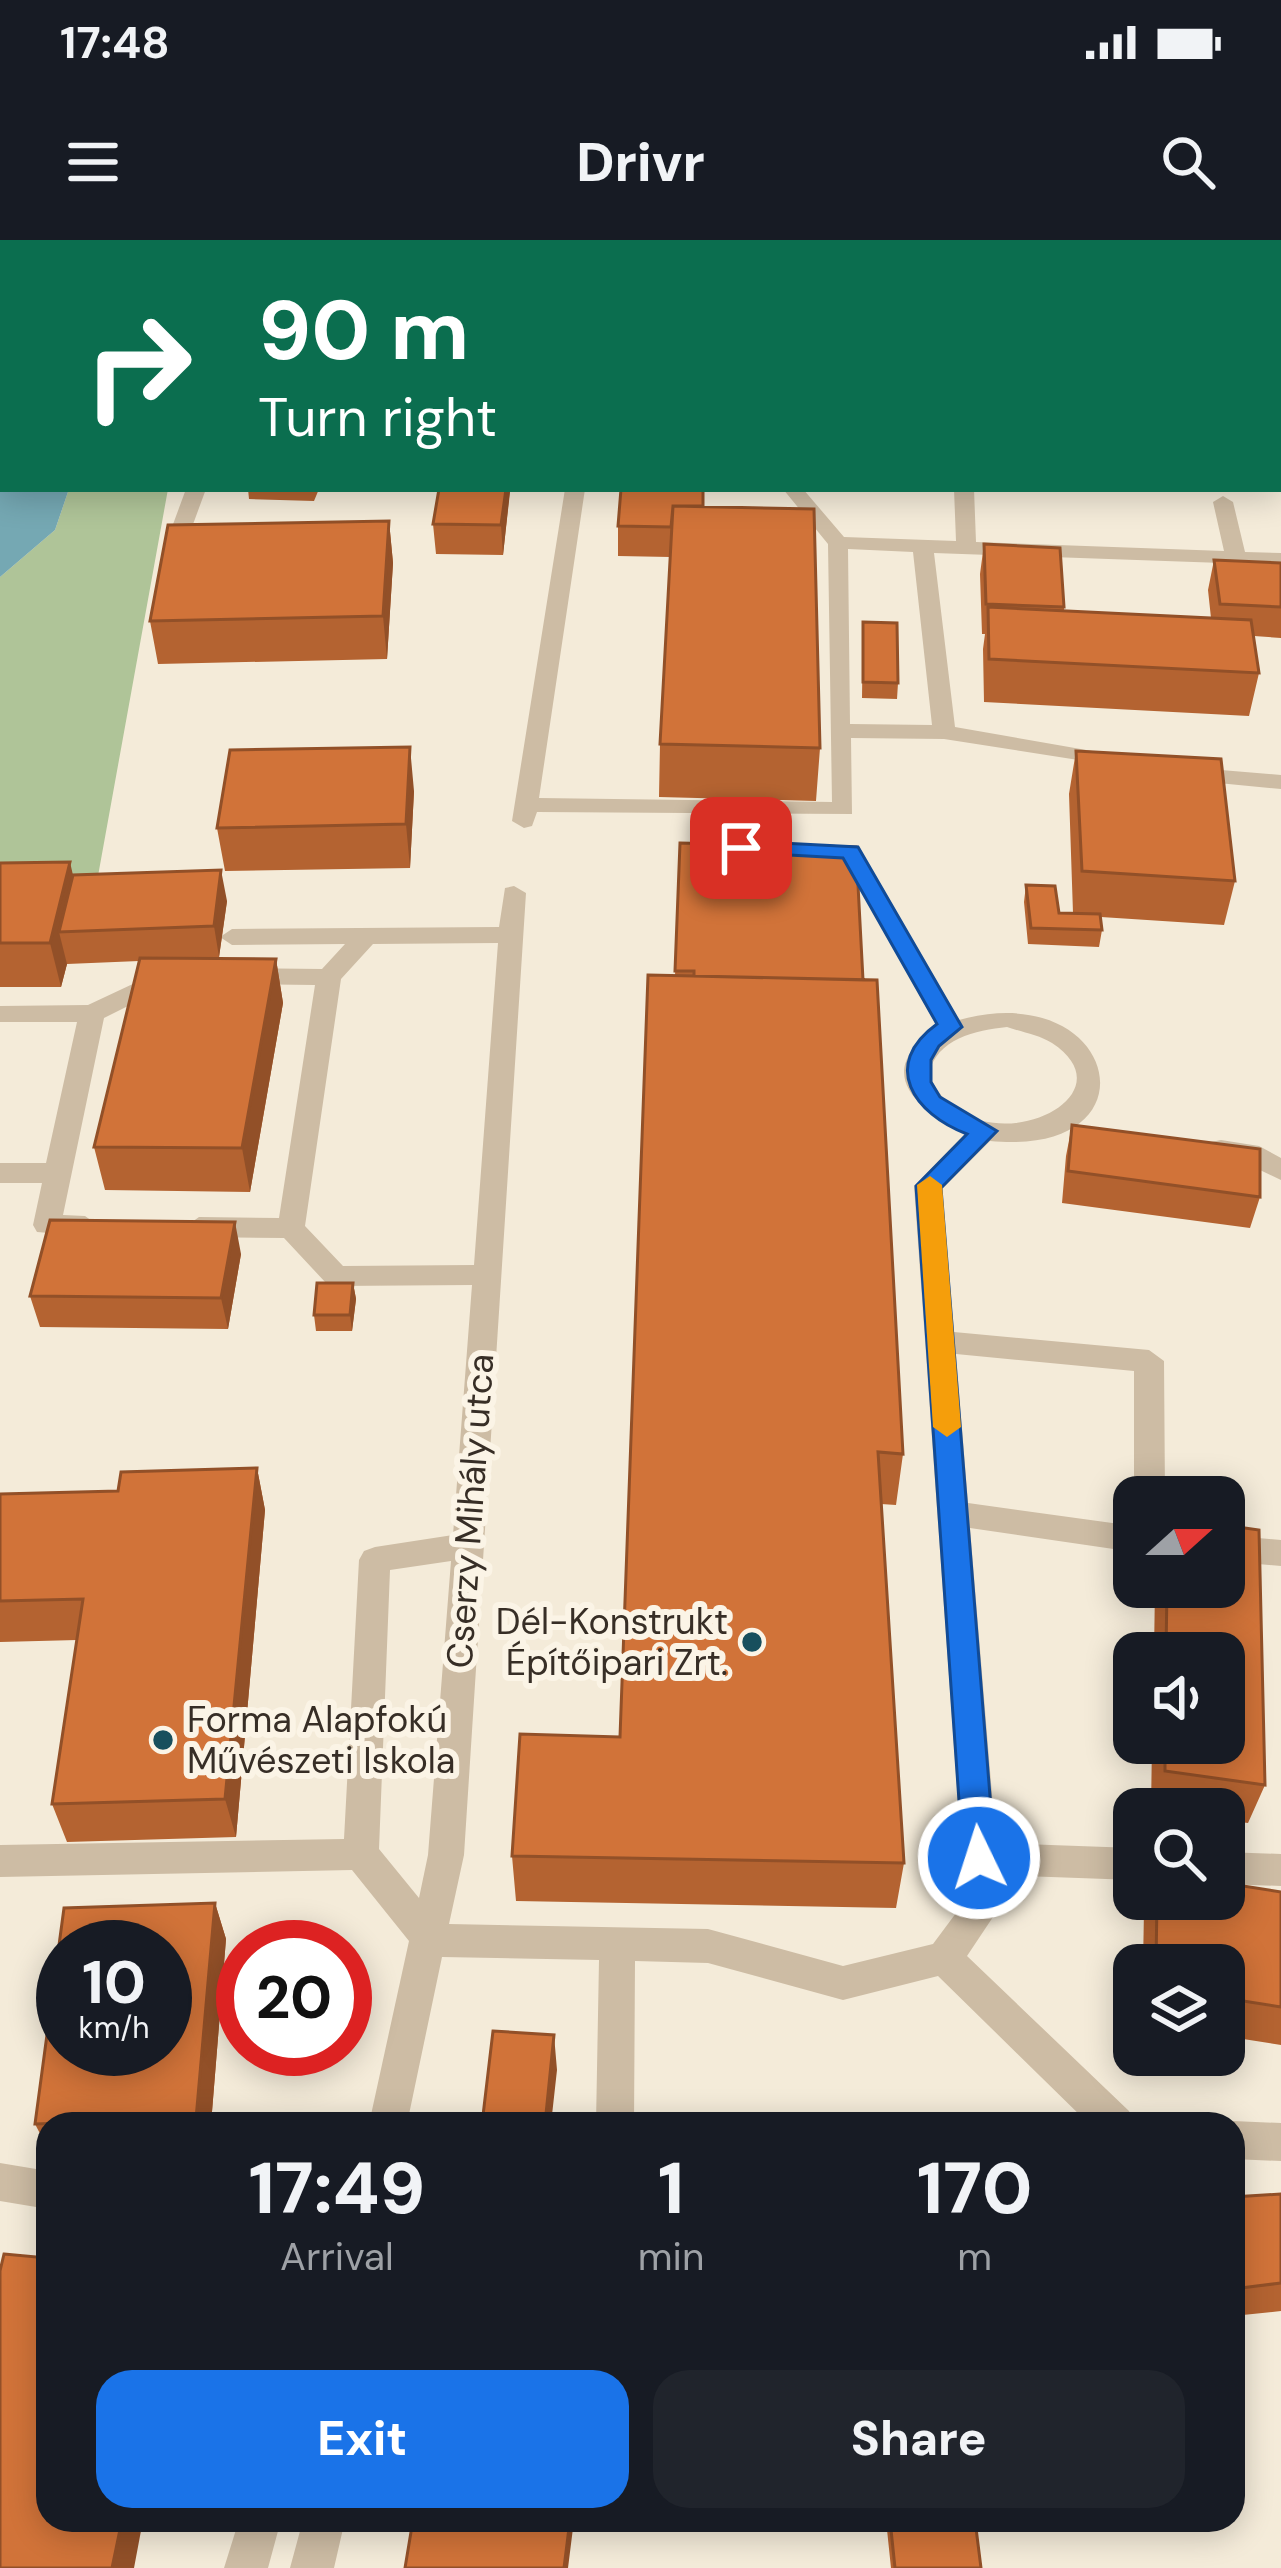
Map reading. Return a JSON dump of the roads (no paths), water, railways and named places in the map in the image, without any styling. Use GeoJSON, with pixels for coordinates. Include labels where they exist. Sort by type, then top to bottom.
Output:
{"type":"FeatureCollection","features":[{"type":"Feature","properties":{"kind":"street"},"geometry":{"type":"LineString","coordinates":[[182,527],[195,492]]}},
{"type":"Feature","properties":{"kind":"street"},"geometry":{"type":"LineString","coordinates":[[575,492],[525,814],[844,809],[838,543],[796,492]]}},
{"type":"Feature","properties":{"kind":"street"},"geometry":{"type":"LineString","coordinates":[[964,492],[967,548]]}},
{"type":"Feature","properties":{"kind":"street"},"geometry":{"type":"LineString","coordinates":[[1223,502],[1236,557]]}},
{"type":"Feature","properties":{"kind":"street"},"geometry":{"type":"LineString","coordinates":[[838,543],[1281,559]]}},
{"type":"Feature","properties":{"kind":"street"},"geometry":{"type":"LineString","coordinates":[[923,546],[944,732]]}},
{"type":"Feature","properties":{"kind":"street"},"geometry":{"type":"LineString","coordinates":[[839,731],[944,732],[1158,769],[1281,782]]}},
{"type":"Feature","properties":{"kind":"street"},"geometry":{"type":"LineString","coordinates":[[807,850],[850,852],[950,1027]]}},
{"type":"Feature","properties":{"kind":"street","name":"Cserzy Mihály utca"},"geometry":{"type":"LineString","coordinates":[[391,2112],[446,1856],[514,893]]}},
{"type":"Feature","properties":{"kind":"street"},"geometry":{"type":"LineString","coordinates":[[232,937],[511,935]]}},
{"type":"Feature","properties":{"kind":"street"},"geometry":{"type":"LineString","coordinates":[[291,1228],[329,977],[366,936]]}},
{"type":"Feature","properties":{"kind":"street"},"geometry":{"type":"LineString","coordinates":[[0,1014],[92,1013],[161,975],[329,977]]}},
{"type":"Feature","properties":{"kind":"street"},"geometry":{"type":"LineString","coordinates":[[92,1013],[47,1226],[113,1226]]}},
{"type":"Feature","properties":{"kind":"street"},"geometry":{"type":"LineString","coordinates":[[1009,1018],[1066,1039],[1084,1057],[1092,1078],[1088,1099],[1073,1117],[1048,1130],[1017,1135],[985,1131],[943,1111],[920,1082],[919,1060],[930,1041],[950,1027],[1009,1018]]}},
{"type":"Feature","properties":{"kind":"street"},"geometry":{"type":"LineString","coordinates":[[1073,1117],[1103,1132]]}},
{"type":"Feature","properties":{"kind":"street"},"geometry":{"type":"LineString","coordinates":[[468,1545],[375,1560],[361,1854],[431,1940],[708,1946],[844,1983],[944,1958],[983,1905],[928,1186],[985,1131]]}},
{"type":"Feature","properties":{"kind":"street"},"geometry":{"type":"LineString","coordinates":[[1187,1144],[1250,1153],[1281,1170]]}},
{"type":"Feature","properties":{"kind":"street"},"geometry":{"type":"LineString","coordinates":[[0,1173],[56,1173]]}},
{"type":"Feature","properties":{"kind":"street"},"geometry":{"type":"LineString","coordinates":[[180,1227],[291,1228],[336,1276],[487,1275]]}},
{"type":"Feature","properties":{"kind":"street"},"geometry":{"type":"LineString","coordinates":[[940,1342],[1149,1361],[1149,1476]]}},
{"type":"Feature","properties":{"kind":"street"},"geometry":{"type":"LineString","coordinates":[[954,1513],[1113,1536]]}},
{"type":"Feature","properties":{"kind":"street"},"geometry":{"type":"LineString","coordinates":[[1245,1549],[1281,1552]]}},
{"type":"Feature","properties":{"kind":"street"},"geometry":{"type":"LineString","coordinates":[[0,1861],[361,1854]]}},
{"type":"Feature","properties":{"kind":"street"},"geometry":{"type":"LineString","coordinates":[[979,1858],[1113,1863]]}},
{"type":"Feature","properties":{"kind":"street"},"geometry":{"type":"LineString","coordinates":[[1245,1869],[1281,1870]]}},
{"type":"Feature","properties":{"kind":"street"},"geometry":{"type":"LineString","coordinates":[[615,2112],[617,1944]]}},
{"type":"Feature","properties":{"kind":"street"},"geometry":{"type":"LineString","coordinates":[[944,1958],[1104,2112]]}},
{"type":"Feature","properties":{"kind":"street"},"geometry":{"type":"LineString","coordinates":[[1245,2140],[1281,2141]]}},
{"type":"Feature","properties":{"kind":"street"},"geometry":{"type":"LineString","coordinates":[[0,2182],[36,2188]]}},
{"type":"Feature","properties":{"kind":"street"},"geometry":{"type":"LineString","coordinates":[[246,2568],[256,2532]]}},
{"type":"Feature","properties":{"kind":"street"},"geometry":{"type":"LineString","coordinates":[[312,2568],[321,2532]]}},
{"type":"Feature","properties":{"kind":"water"},"geometry":{"type":"Polygon","coordinates":[[[0,492],[68,492],[55,530],[0,577],[0,492]]]}},
{"type":"Feature","properties":{"kind":"place","name":"Dél-Konstrukt Építőipari Zrt."},"geometry":{"type":"Point","coordinates":[752,1642]}},
{"type":"Feature","properties":{"kind":"place","name":"Forma Alapfokú Művészeti Iskola"},"geometry":{"type":"Point","coordinates":[163,1740]}}]}
